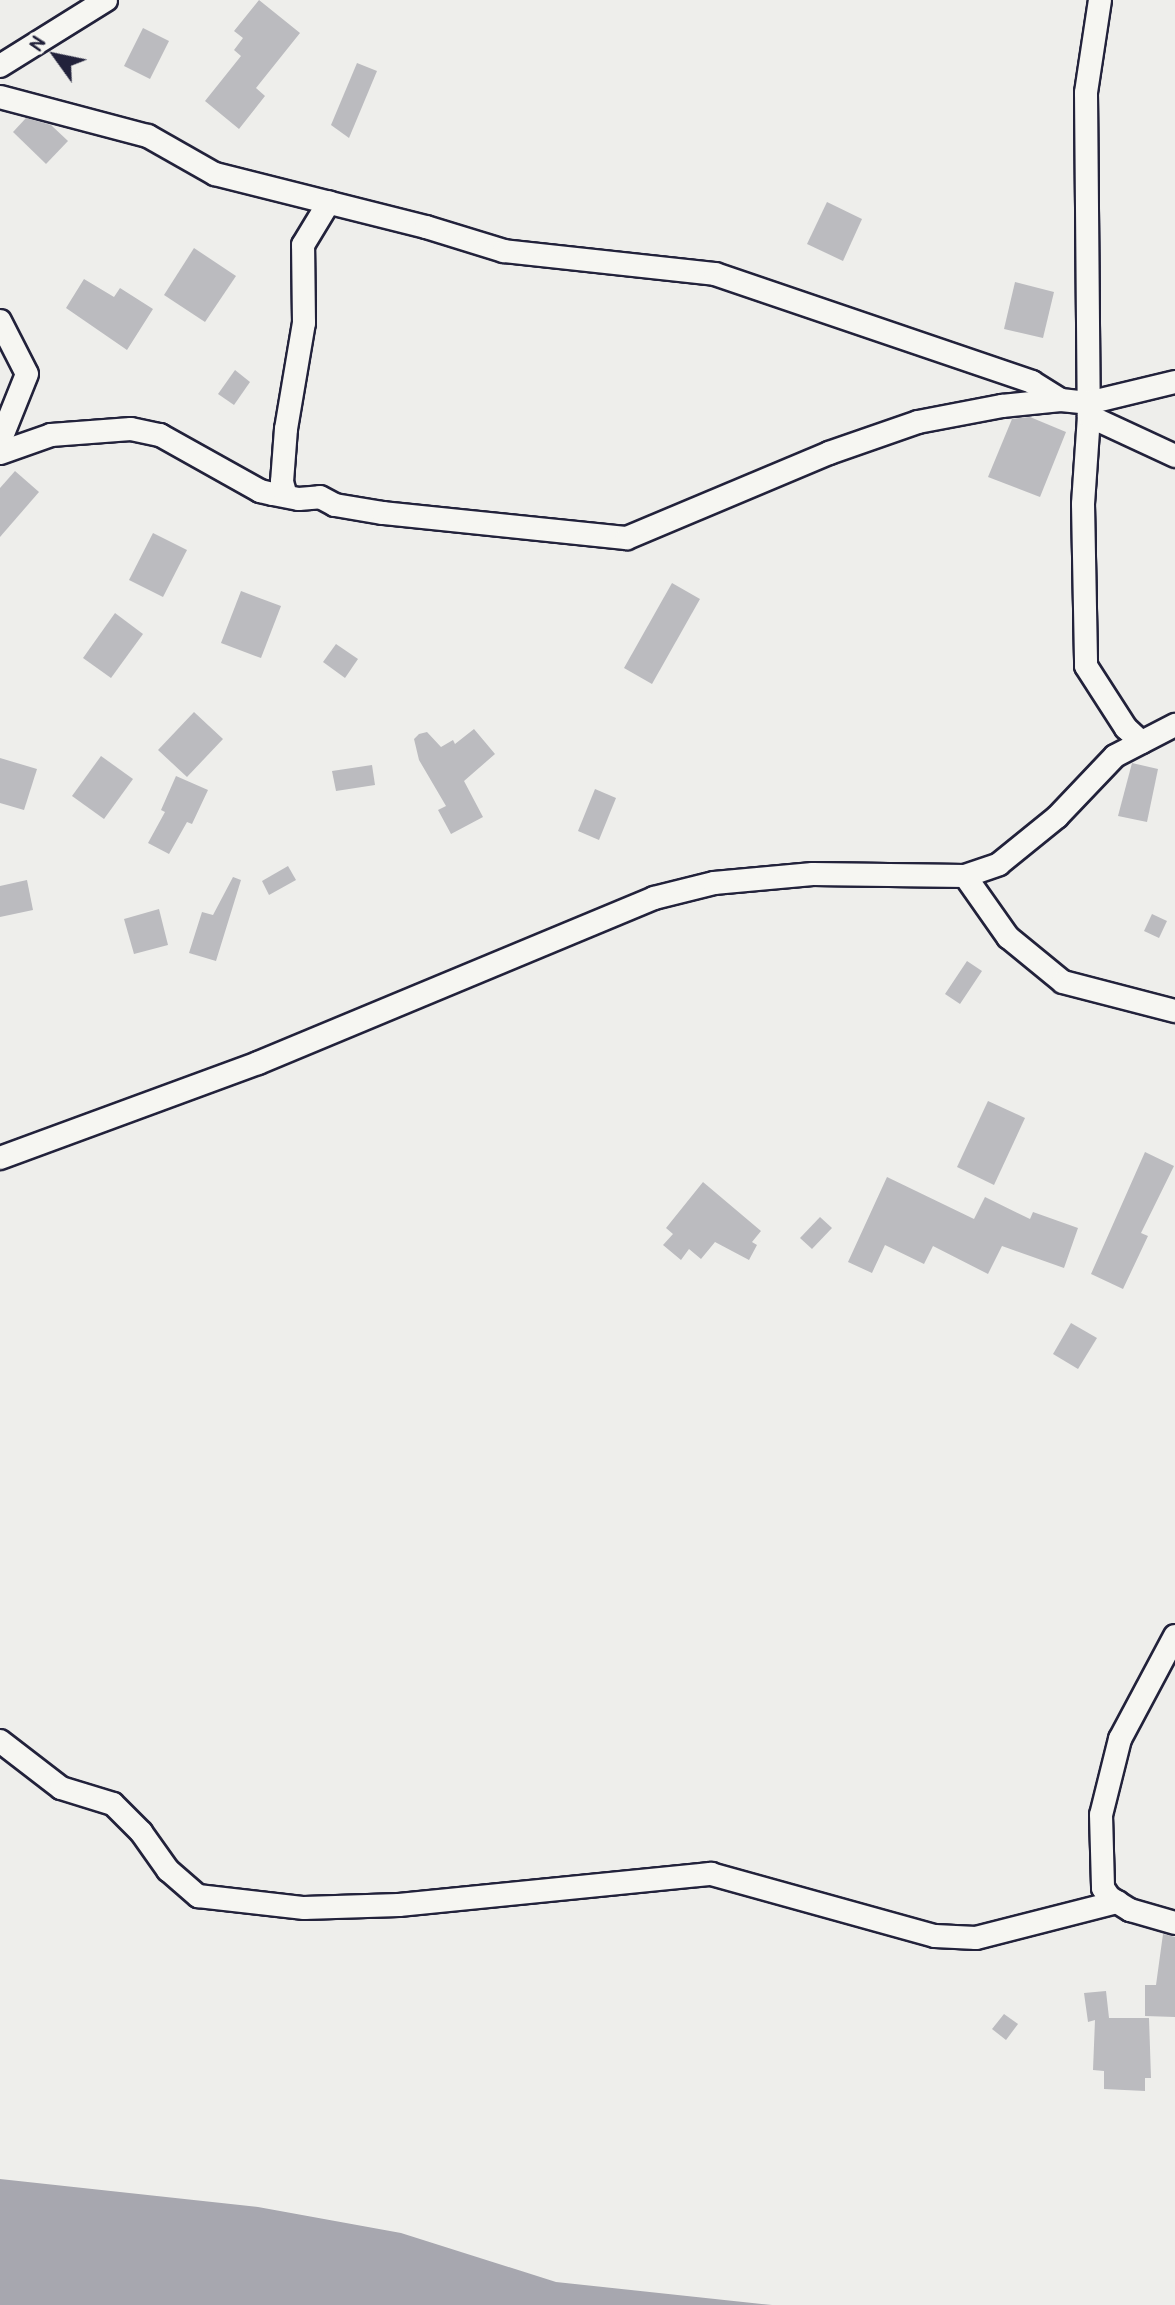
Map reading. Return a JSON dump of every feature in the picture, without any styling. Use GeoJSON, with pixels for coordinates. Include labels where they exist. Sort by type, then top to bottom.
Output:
{"type":"FeatureCollection","features":[{"type":"Feature","properties":{"kind":"street"},"geometry":{"type":"LineString","coordinates":[[0,66],[106,0]]}},
{"type":"Feature","properties":{"kind":"street"},"geometry":{"type":"LineString","coordinates":[[1100,0],[1086,93],[1088,410],[1083,504],[1086,666],[1126,728],[1141,742]]}},
{"type":"Feature","properties":{"kind":"street"},"geometry":{"type":"LineString","coordinates":[[0,97],[148,136],[215,174],[504,251],[715,274],[1032,382],[1061,400],[1088,410],[1175,456]]}},
{"type":"Feature","properties":{"kind":"street"},"geometry":{"type":"LineString","coordinates":[[286,496],[282,482],[286,429],[304,323],[303,245],[329,202]]}},
{"type":"Feature","properties":{"kind":"street"},"geometry":{"type":"LineString","coordinates":[[0,321],[27,374],[0,441]]}},
{"type":"Feature","properties":{"kind":"street"},"geometry":{"type":"LineString","coordinates":[[1088,410],[1175,382]]}},
{"type":"Feature","properties":{"kind":"street"},"geometry":{"type":"LineString","coordinates":[[0,453],[51,435],[131,429],[160,435],[260,491],[320,497],[335,505],[397,514],[627,538],[829,453],[918,422],[1002,406],[1061,400]]}},
{"type":"Feature","properties":{"kind":"street"},"geometry":{"type":"LineString","coordinates":[[0,1158],[258,1063],[654,898],[714,883],[813,874],[965,876],[999,864],[1028,844],[1115,756],[1175,725]]}},
{"type":"Feature","properties":{"kind":"street"},"geometry":{"type":"LineString","coordinates":[[965,876],[1008,937],[1063,982],[1175,1011]]}},
{"type":"Feature","properties":{"kind":"street"},"geometry":{"type":"LineString","coordinates":[[1175,1636],[1120,1739],[1101,1815],[1103,1888],[1117,1902],[1153,1919],[1175,1923]]}},
{"type":"Feature","properties":{"kind":"street"},"geometry":{"type":"LineString","coordinates":[[0,1741],[14,1748],[61,1788],[113,1804],[141,1832],[168,1870],[198,1896],[304,1908],[399,1905],[711,1874],[935,1936],[976,1938],[1117,1902]]}},
{"type":"Feature","properties":{"kind":"shaded area"},"geometry":{"type":"Polygon","coordinates":[[[0,2179],[258,2207],[401,2233],[556,2282],[772,2305],[0,2305],[0,2179]]]}},
{"type":"Feature","properties":{"kind":"building"},"geometry":{"type":"Polygon","coordinates":[[[259,0],[300,33],[256,88],[265,96],[239,129],[205,101],[241,56],[234,50],[243,38],[234,31],[259,0]]]}},
{"type":"Feature","properties":{"kind":"building"},"geometry":{"type":"Polygon","coordinates":[[[143,28],[169,41],[150,79],[124,66],[143,28]]]}},
{"type":"Feature","properties":{"kind":"building"},"geometry":{"type":"Polygon","coordinates":[[[357,63],[377,71],[349,138],[331,125],[357,63]]]}},
{"type":"Feature","properties":{"kind":"building"},"geometry":{"type":"Polygon","coordinates":[[[26,118],[51,125],[68,141],[46,164],[13,132],[26,118]]]}},
{"type":"Feature","properties":{"kind":"building"},"geometry":{"type":"Polygon","coordinates":[[[827,202],[862,219],[843,261],[807,244],[827,202]]]}},
{"type":"Feature","properties":{"kind":"building"},"geometry":{"type":"Polygon","coordinates":[[[194,248],[236,276],[205,322],[164,295],[194,248]]]}},
{"type":"Feature","properties":{"kind":"building"},"geometry":{"type":"Polygon","coordinates":[[[84,279],[114,297],[120,288],[153,309],[127,350],[66,308],[84,279]]]}},
{"type":"Feature","properties":{"kind":"building"},"geometry":{"type":"Polygon","coordinates":[[[1015,282],[1054,292],[1043,338],[1004,329],[1015,282]]]}},
{"type":"Feature","properties":{"kind":"building"},"geometry":{"type":"Polygon","coordinates":[[[235,370],[250,382],[234,405],[218,394],[235,370]]]}},
{"type":"Feature","properties":{"kind":"building"},"geometry":{"type":"Polygon","coordinates":[[[1030,417],[1066,432],[1040,497],[988,477],[1012,419],[1030,417]]]}},
{"type":"Feature","properties":{"kind":"building"},"geometry":{"type":"Polygon","coordinates":[[[15,471],[39,492],[0,537],[0,488],[15,471]]]}},
{"type":"Feature","properties":{"kind":"building"},"geometry":{"type":"Polygon","coordinates":[[[153,533],[187,550],[163,597],[129,580],[153,533]]]}},
{"type":"Feature","properties":{"kind":"building"},"geometry":{"type":"Polygon","coordinates":[[[672,583],[700,599],[652,684],[624,668],[672,583]]]}},
{"type":"Feature","properties":{"kind":"building"},"geometry":{"type":"Polygon","coordinates":[[[241,591],[281,606],[261,658],[221,643],[241,591]]]}},
{"type":"Feature","properties":{"kind":"building"},"geometry":{"type":"Polygon","coordinates":[[[115,613],[143,634],[111,678],[83,658],[115,613]]]}},
{"type":"Feature","properties":{"kind":"building"},"geometry":{"type":"Polygon","coordinates":[[[336,644],[358,659],[345,678],[323,662],[336,644]]]}},
{"type":"Feature","properties":{"kind":"building"},"geometry":{"type":"Polygon","coordinates":[[[194,712],[223,739],[187,777],[158,750],[194,712]]]}},
{"type":"Feature","properties":{"kind":"building"},"geometry":{"type":"Polygon","coordinates":[[[474,729],[495,754],[464,781],[483,817],[451,834],[438,810],[446,806],[419,760],[414,739],[427,732],[441,747],[453,740],[455,744],[474,729]]]}},
{"type":"Feature","properties":{"kind":"building"},"geometry":{"type":"Polygon","coordinates":[[[101,756],[133,779],[104,819],[72,796],[101,756]]]}},
{"type":"Feature","properties":{"kind":"building"},"geometry":{"type":"Polygon","coordinates":[[[0,758],[37,769],[24,810],[0,803],[0,758]]]}},
{"type":"Feature","properties":{"kind":"building"},"geometry":{"type":"Polygon","coordinates":[[[1132,763],[1158,769],[1147,822],[1118,816],[1132,763]]]}},
{"type":"Feature","properties":{"kind":"building"},"geometry":{"type":"Polygon","coordinates":[[[372,765],[375,785],[336,791],[332,771],[372,765]]]}},
{"type":"Feature","properties":{"kind":"building"},"geometry":{"type":"Polygon","coordinates":[[[176,776],[208,790],[192,824],[187,822],[169,854],[148,843],[165,812],[161,810],[176,776]]]}},
{"type":"Feature","properties":{"kind":"building"},"geometry":{"type":"Polygon","coordinates":[[[595,789],[616,798],[599,840],[578,831],[595,789]]]}},
{"type":"Feature","properties":{"kind":"building"},"geometry":{"type":"Polygon","coordinates":[[[288,866],[296,880],[269,895],[262,881],[288,866]]]}},
{"type":"Feature","properties":{"kind":"building"},"geometry":{"type":"Polygon","coordinates":[[[233,877],[241,880],[216,961],[189,953],[202,912],[213,915],[233,877]]]}},
{"type":"Feature","properties":{"kind":"building"},"geometry":{"type":"Polygon","coordinates":[[[27,880],[33,910],[0,917],[0,886],[27,880]]]}},
{"type":"Feature","properties":{"kind":"building"},"geometry":{"type":"Polygon","coordinates":[[[159,909],[168,945],[134,954],[124,919],[159,909]]]}},
{"type":"Feature","properties":{"kind":"building"},"geometry":{"type":"Polygon","coordinates":[[[1152,914],[1167,921],[1159,938],[1144,931],[1152,914]]]}},
{"type":"Feature","properties":{"kind":"building"},"geometry":{"type":"Polygon","coordinates":[[[967,961],[982,971],[960,1004],[945,994],[967,961]]]}},
{"type":"Feature","properties":{"kind":"building"},"geometry":{"type":"Polygon","coordinates":[[[988,1101],[1025,1118],[994,1185],[957,1167],[988,1101]]]}},
{"type":"Feature","properties":{"kind":"building"},"geometry":{"type":"Polygon","coordinates":[[[1145,1152],[1174,1166],[1141,1233],[1148,1236],[1123,1289],[1091,1274],[1145,1152]]]}},
{"type":"Feature","properties":{"kind":"building"},"geometry":{"type":"Polygon","coordinates":[[[887,1177],[974,1219],[985,1197],[1030,1219],[1033,1212],[1078,1228],[1064,1268],[1002,1246],[988,1274],[933,1246],[924,1264],[885,1245],[872,1273],[848,1262],[887,1177]]]}},
{"type":"Feature","properties":{"kind":"building"},"geometry":{"type":"Polygon","coordinates":[[[703,1182],[761,1231],[752,1242],[757,1245],[749,1260],[715,1242],[701,1259],[689,1249],[681,1260],[663,1245],[673,1234],[666,1228],[703,1182]]]}},
{"type":"Feature","properties":{"kind":"building"},"geometry":{"type":"Polygon","coordinates":[[[820,1217],[832,1228],[812,1249],[800,1238],[820,1217]]]}},
{"type":"Feature","properties":{"kind":"building"},"geometry":{"type":"Polygon","coordinates":[[[1071,1323],[1097,1338],[1078,1369],[1053,1354],[1071,1323]]]}},
{"type":"Feature","properties":{"kind":"building"},"geometry":{"type":"Polygon","coordinates":[[[1163,1934],[1175,1937],[1175,2017],[1145,2016],[1145,1985],[1156,1985],[1163,1934]]]}},
{"type":"Feature","properties":{"kind":"building"},"geometry":{"type":"Polygon","coordinates":[[[1106,1991],[1109,2018],[1149,2018],[1151,2078],[1145,2078],[1145,2091],[1104,2089],[1104,2071],[1093,2070],[1095,2020],[1088,2022],[1084,1993],[1106,1991]]]}},
{"type":"Feature","properties":{"kind":"building"},"geometry":{"type":"Polygon","coordinates":[[[1004,2014],[1018,2024],[1006,2040],[992,2029],[1004,2014]]]}}]}
